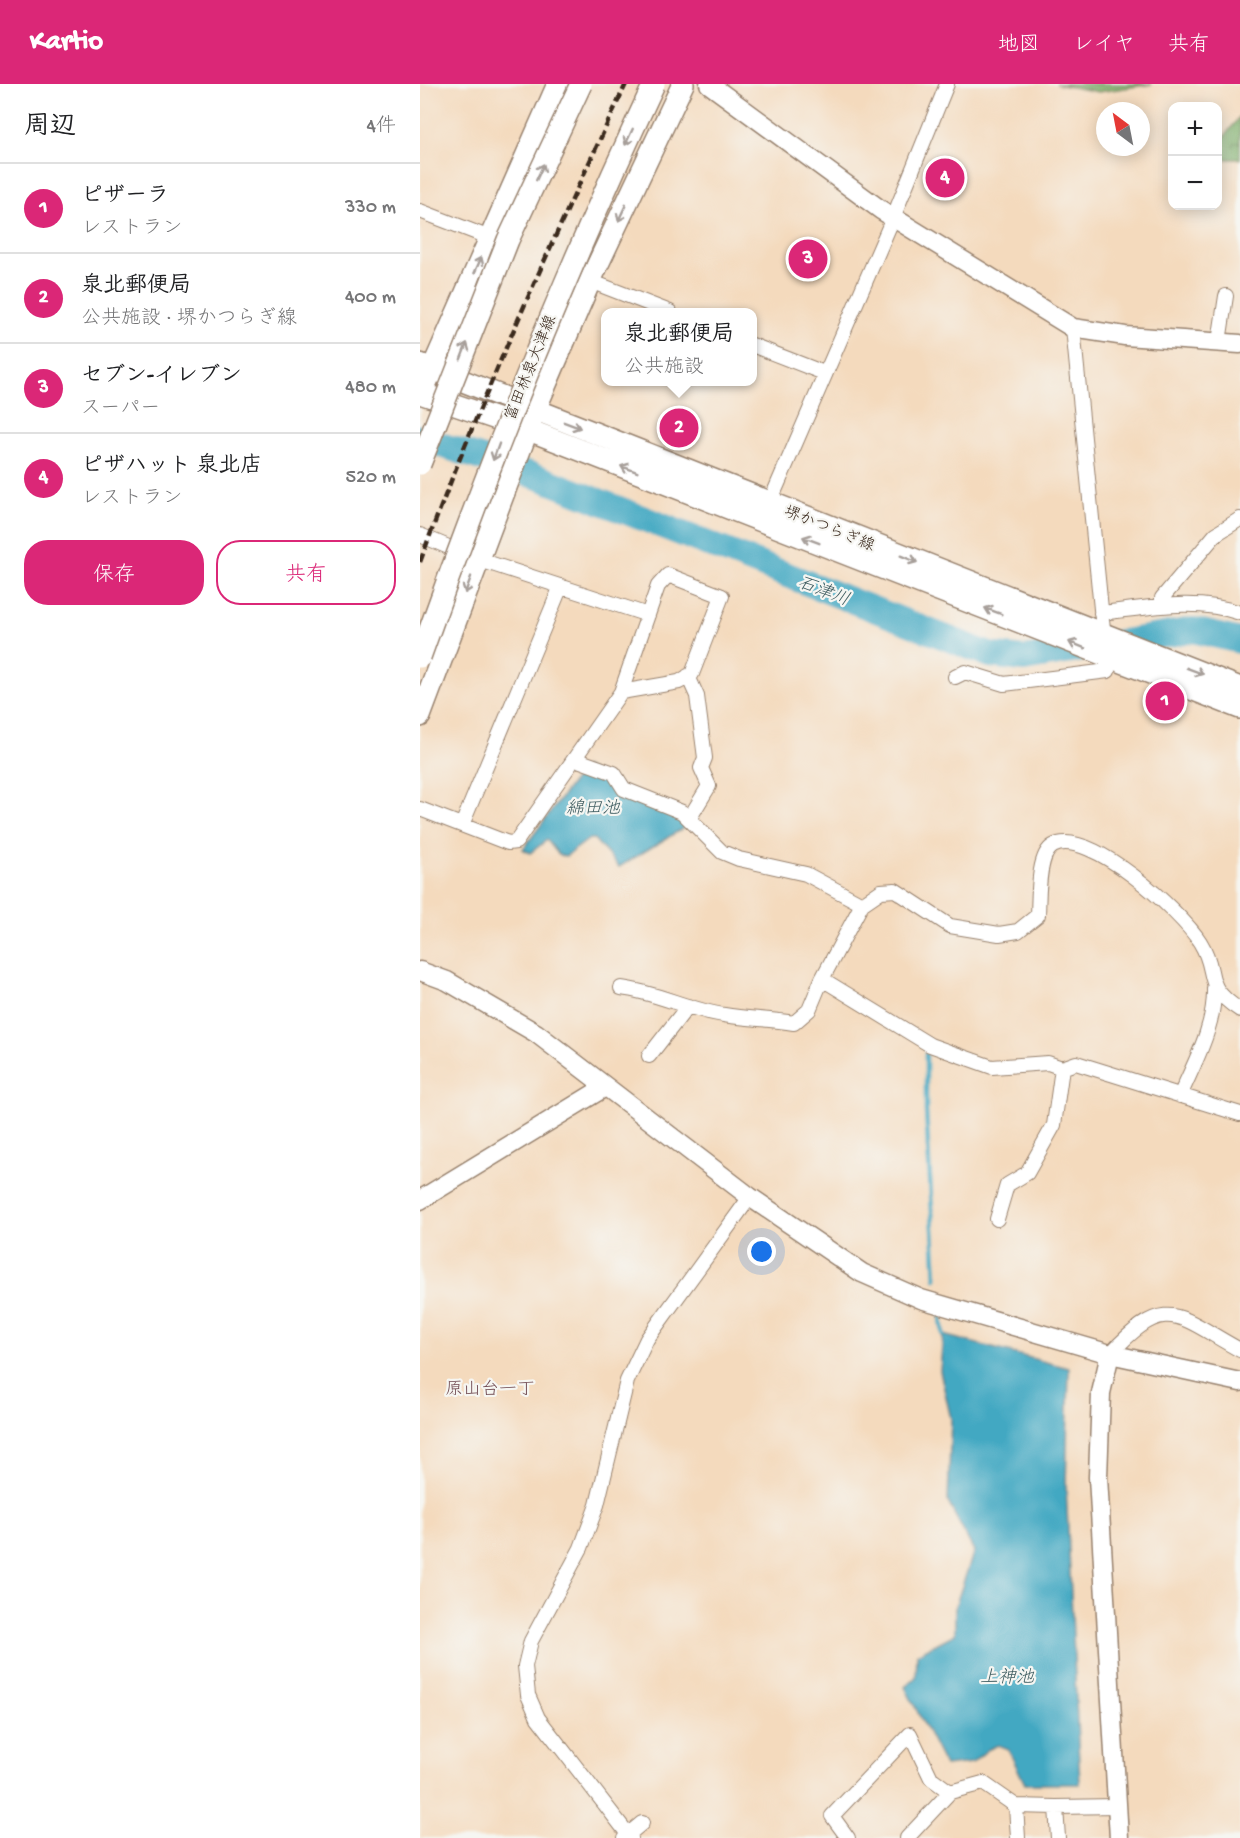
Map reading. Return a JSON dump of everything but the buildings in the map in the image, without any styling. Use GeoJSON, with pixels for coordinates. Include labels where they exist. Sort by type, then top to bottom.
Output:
{"type":"FeatureCollection","features":[{"type":"Feature","properties":{"kind":"main road"},"geometry":{"type":"LineString","coordinates":[[420,394],[426,366],[490,238],[558,84]]}},
{"type":"Feature","properties":{"kind":"main road"},"geometry":{"type":"LineString","coordinates":[[420,464],[508,240],[581,84]]}},
{"type":"Feature","properties":{"kind":"main road","name":"富田林泉大津線"},"geometry":{"type":"LineString","coordinates":[[420,657],[521,383],[574,258],[654,84]]}},
{"type":"Feature","properties":{"kind":"main road"},"geometry":{"type":"LineString","coordinates":[[420,716],[477,559],[590,281],[683,84]]}},
{"type":"Feature","properties":{"kind":"main road","name":"堺かつらぎ線"},"geometry":{"type":"LineString","coordinates":[[426,366],[529,428],[1047,633],[1111,663],[1240,708]]}},
{"type":"Feature","properties":{"kind":"main road","name":"堺かつらぎ線"},"geometry":{"type":"LineString","coordinates":[[420,394],[770,502],[1097,624],[1151,654],[1240,688]]}},
{"type":"Feature","properties":{"kind":"street"},"geometry":{"type":"LineString","coordinates":[[709,84],[893,218],[1073,328],[1125,336],[1240,344]]}},
{"type":"Feature","properties":{"kind":"street"},"geometry":{"type":"LineString","coordinates":[[770,502],[893,218],[947,84]]}},
{"type":"Feature","properties":{"kind":"street"},"geometry":{"type":"LineString","coordinates":[[420,211],[490,238]]}},
{"type":"Feature","properties":{"kind":"street"},"geometry":{"type":"LineString","coordinates":[[590,281],[660,308]]}},
{"type":"Feature","properties":{"kind":"street"},"geometry":{"type":"LineString","coordinates":[[1219,342],[1226,296]]}},
{"type":"Feature","properties":{"kind":"street"},"geometry":{"type":"LineString","coordinates":[[955,677],[965,672],[1004,684],[1111,663],[1097,624],[1073,328]]}},
{"type":"Feature","properties":{"kind":"street"},"geometry":{"type":"LineString","coordinates":[[757,347],[824,373]]}},
{"type":"Feature","properties":{"kind":"street"},"geometry":{"type":"LineString","coordinates":[[1162,606],[1162,598],[1216,534],[1240,519]]}},
{"type":"Feature","properties":{"kind":"street"},"geometry":{"type":"LineString","coordinates":[[420,535],[477,559],[648,615]]}},
{"type":"Feature","properties":{"kind":"street"},"geometry":{"type":"LineString","coordinates":[[420,809],[508,843],[516,842],[621,692],[658,586],[668,575],[722,596],[692,674],[679,682],[621,692]]}},
{"type":"Feature","properties":{"kind":"street"},"geometry":{"type":"LineString","coordinates":[[462,825],[561,586]]}},
{"type":"Feature","properties":{"kind":"street"},"geometry":{"type":"LineString","coordinates":[[1097,624],[1162,606],[1198,605],[1225,608],[1240,614]]}},
{"type":"Feature","properties":{"kind":"street"},"geometry":{"type":"LineString","coordinates":[[688,676],[697,696],[705,758],[700,768],[709,786],[689,819]]}},
{"type":"Feature","properties":{"kind":"street"},"geometry":{"type":"LineString","coordinates":[[576,759],[614,773],[624,789],[682,812],[722,852],[739,860],[806,874],[862,904]]}},
{"type":"Feature","properties":{"kind":"street"},"geometry":{"type":"LineString","coordinates":[[621,988],[643,991],[724,1015],[761,1017],[794,1023],[809,1010],[822,979],[862,904],[881,891],[895,890],[950,926],[999,934],[1018,931],[1038,915],[1044,857],[1052,846],[1068,842],[1083,844],[1127,870],[1182,919],[1201,943],[1214,988],[1214,1006],[1208,1032],[1179,1096]]}},
{"type":"Feature","properties":{"kind":"street"},"geometry":{"type":"LineString","coordinates":[[420,971],[447,981],[536,1033],[750,1197],[862,1273],[921,1299],[1110,1354],[1240,1383]]}},
{"type":"Feature","properties":{"kind":"street"},"geometry":{"type":"LineString","coordinates":[[822,979],[930,1045],[992,1067],[1048,1063],[1062,1068],[1076,1063],[1240,1114]]}},
{"type":"Feature","properties":{"kind":"street"},"geometry":{"type":"LineString","coordinates":[[1214,988],[1226,1001],[1240,1010]]}},
{"type":"Feature","properties":{"kind":"street"},"geometry":{"type":"LineString","coordinates":[[649,1056],[688,1006]]}},
{"type":"Feature","properties":{"kind":"street"},"geometry":{"type":"LineString","coordinates":[[997,1219],[1007,1185],[1027,1173],[1054,1125],[1062,1068]]}},
{"type":"Feature","properties":{"kind":"street"},"geometry":{"type":"LineString","coordinates":[[420,1200],[604,1087]]}},
{"type":"Feature","properties":{"kind":"street"},"geometry":{"type":"LineString","coordinates":[[642,1823],[627,1837],[538,1718],[528,1695],[525,1666],[531,1641],[581,1548],[597,1505],[627,1381],[647,1339],[750,1197]]}},
{"type":"Feature","properties":{"kind":"street"},"geometry":{"type":"LineString","coordinates":[[1119,1838],[1098,1476],[1101,1394],[1110,1354],[1145,1320],[1165,1314],[1180,1317],[1240,1350]]}},
{"type":"Feature","properties":{"kind":"street"},"geometry":{"type":"LineString","coordinates":[[848,1838],[832,1816],[910,1734],[931,1778],[950,1792]]}},
{"type":"Feature","properties":{"kind":"street"},"geometry":{"type":"LineString","coordinates":[[907,1838],[950,1792],[983,1783],[1016,1806],[1117,1806]]}},
{"type":"Feature","properties":{"kind":"street"},"geometry":{"type":"LineString","coordinates":[[1016,1806],[1018,1838]]}},
{"type":"Feature","properties":{"kind":"street"},"geometry":{"type":"LineString","coordinates":[[1056,1807],[1058,1838]]}},
{"type":"Feature","properties":{"kind":"green space"},"geometry":{"type":"Polygon","coordinates":[[[1056,84],[1152,84],[1098,92],[1056,84]]]}},
{"type":"Feature","properties":{"kind":"green space"},"geometry":{"type":"Polygon","coordinates":[[[1240,116],[1240,159],[1222,159],[1222,140],[1240,116]]]}},
{"type":"Feature","properties":{"kind":"water","name":"綿田池"},"geometry":{"type":"Polygon","coordinates":[[[584,767],[682,818],[687,826],[619,867],[594,839],[589,839],[566,856],[559,855],[547,840],[530,853],[523,849],[584,767]]]}},
{"type":"Feature","properties":{"kind":"water","name":"上神池"},"geometry":{"type":"Polygon","coordinates":[[[943,1335],[1069,1368],[1066,1487],[1080,1784],[1025,1784],[1008,1749],[998,1745],[987,1750],[972,1763],[945,1766],[905,1687],[916,1677],[917,1654],[955,1634],[955,1607],[974,1551],[948,1502],[951,1419],[940,1371],[943,1335]]]}},
{"type":"Feature","properties":{"kind":"waterway","name":"石津川"},"geometry":{"type":"LineString","coordinates":[[420,438],[538,477],[990,655],[1024,659],[1193,630],[1240,641]]}},
{"type":"Feature","properties":{"kind":"waterway"},"geometry":{"type":"LineString","coordinates":[[926,1054],[926,1111],[936,1279]]}},
{"type":"Feature","properties":{"kind":"waterway"},"geometry":{"type":"LineString","coordinates":[[941,1317],[943,1335]]}},
{"type":"Feature","properties":{"kind":"railway"},"geometry":{"type":"LineString","coordinates":[[420,562],[467,441],[518,321],[626,84]]}},
{"type":"Feature","properties":{"kind":"place","name":"ピザハット 泉北店"},"geometry":{"type":"Point","coordinates":[945,178]}},
{"type":"Feature","properties":{"kind":"place","name":"セブン-イレブン"},"geometry":{"type":"Point","coordinates":[808,259]}},
{"type":"Feature","properties":{"kind":"place","name":"泉北郵便局"},"geometry":{"type":"Point","coordinates":[679,428]}},
{"type":"Feature","properties":{"kind":"place","name":"ピザーラ"},"geometry":{"type":"Point","coordinates":[1165,701]}},
{"type":"Feature","properties":{"kind":"district","name":"原山台一丁"},"geometry":{"type":"Point","coordinates":[490,1388]}}]}
